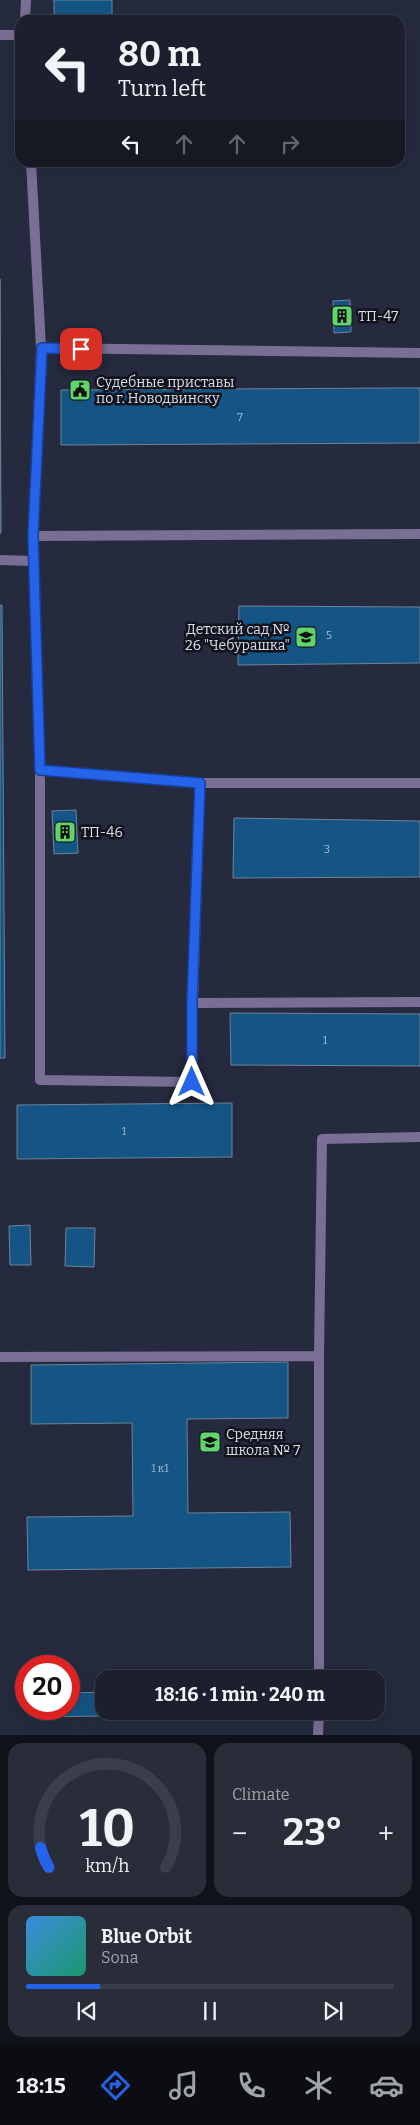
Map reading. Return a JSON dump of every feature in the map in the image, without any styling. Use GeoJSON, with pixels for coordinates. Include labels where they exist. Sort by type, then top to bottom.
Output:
{"type":"FeatureCollection","features":[{"type":"Feature","properties":{"kind":"lane"},"geometry":{"type":"LineString","coordinates":[[25,15],[26,0]]}},
{"type":"Feature","properties":{"kind":"lane"},"geometry":{"type":"LineString","coordinates":[[0,35],[15,35]]}},
{"type":"Feature","properties":{"kind":"lane"},"geometry":{"type":"LineString","coordinates":[[31,167],[42,348],[33,536],[40,770],[40,1080],[192,1082],[192,1003],[200,783]]}},
{"type":"Feature","properties":{"kind":"lane"},"geometry":{"type":"LineString","coordinates":[[42,348],[420,353]]}},
{"type":"Feature","properties":{"kind":"lane"},"geometry":{"type":"LineString","coordinates":[[33,536],[420,534]]}},
{"type":"Feature","properties":{"kind":"lane"},"geometry":{"type":"LineString","coordinates":[[0,560],[33,561]]}},
{"type":"Feature","properties":{"kind":"lane"},"geometry":{"type":"LineString","coordinates":[[40,770],[200,783],[420,783]]}},
{"type":"Feature","properties":{"kind":"lane"},"geometry":{"type":"LineString","coordinates":[[192,1003],[420,1002]]}},
{"type":"Feature","properties":{"kind":"lane"},"geometry":{"type":"LineString","coordinates":[[319,1670],[319,1356],[322,1139],[420,1137]]}},
{"type":"Feature","properties":{"kind":"lane"},"geometry":{"type":"LineString","coordinates":[[0,1357],[319,1356]]}},
{"type":"Feature","properties":{"kind":"lane"},"geometry":{"type":"LineString","coordinates":[[318,1720],[318,1735]]}},
{"type":"Feature","properties":{"kind":"building"},"geometry":{"type":"Polygon","coordinates":[[[54,0],[112,0],[112,15],[54,15],[54,0]]]}},
{"type":"Feature","properties":{"kind":"building"},"geometry":{"type":"Polygon","coordinates":[[[0,279],[1,533],[0,533],[0,279]]]}},
{"type":"Feature","properties":{"kind":"building","name":"ТП-47"},"geometry":{"type":"Polygon","coordinates":[[[350,300],[351,332],[334,333],[333,301],[350,300]]]}},
{"type":"Feature","properties":{"kind":"building"},"geometry":{"type":"Polygon","coordinates":[[[420,388],[420,443],[61,445],[61,390],[420,388]]]}},
{"type":"Feature","properties":{"kind":"building"},"geometry":{"type":"Polygon","coordinates":[[[0,605],[2,605],[5,1058],[0,1058],[0,605]]]}},
{"type":"Feature","properties":{"kind":"building"},"geometry":{"type":"Polygon","coordinates":[[[239,606],[420,607],[420,663],[238,665],[239,606]]]}},
{"type":"Feature","properties":{"kind":"building","name":"ТП-46"},"geometry":{"type":"Polygon","coordinates":[[[76,810],[78,853],[54,854],[52,811],[76,810]]]}},
{"type":"Feature","properties":{"kind":"building"},"geometry":{"type":"Polygon","coordinates":[[[234,818],[420,821],[420,877],[233,878],[234,818]]]}},
{"type":"Feature","properties":{"kind":"building"},"geometry":{"type":"Polygon","coordinates":[[[230,1013],[420,1014],[420,1066],[231,1065],[230,1013]]]}},
{"type":"Feature","properties":{"kind":"building"},"geometry":{"type":"Polygon","coordinates":[[[232,1103],[232,1157],[17,1159],[17,1105],[232,1103]]]}},
{"type":"Feature","properties":{"kind":"building"},"geometry":{"type":"Polygon","coordinates":[[[30,1225],[31,1265],[10,1265],[9,1226],[30,1225]]]}},
{"type":"Feature","properties":{"kind":"building"},"geometry":{"type":"Polygon","coordinates":[[[66,1228],[95,1228],[94,1267],[65,1266],[66,1228]]]}},
{"type":"Feature","properties":{"kind":"building"},"geometry":{"type":"Polygon","coordinates":[[[288,1362],[288,1418],[187,1419],[188,1513],[290,1512],[291,1567],[28,1570],[27,1517],[133,1516],[132,1423],[31,1424],[31,1365],[288,1362]]]}},
{"type":"Feature","properties":{"kind":"building"},"geometry":{"type":"Polygon","coordinates":[[[95,1692],[95,1716],[80,1716],[80,1693],[95,1692]]]}},
{"type":"Feature","properties":{"kind":"place","name":"ТП-47"},"geometry":{"type":"Point","coordinates":[342,316]}},
{"type":"Feature","properties":{"kind":"place","name":"Судебные приставы по г. Новодвинску"},"geometry":{"type":"Point","coordinates":[80,390]}},
{"type":"Feature","properties":{"kind":"place","name":"Детский сад № 26 \"Чебурашка\""},"geometry":{"type":"Point","coordinates":[306,637]}},
{"type":"Feature","properties":{"kind":"place","name":"ТП-46"},"geometry":{"type":"Point","coordinates":[65,832]}},
{"type":"Feature","properties":{"kind":"place","name":"Средняя школа № 7"},"geometry":{"type":"Point","coordinates":[210,1442]}},
{"type":"Feature","properties":{"kind":"route"},"geometry":{"type":"LineString","coordinates":[[81,349],[42,348],[33,536],[40,770],[200,783],[192,1003],[192,1082]]}}]}
